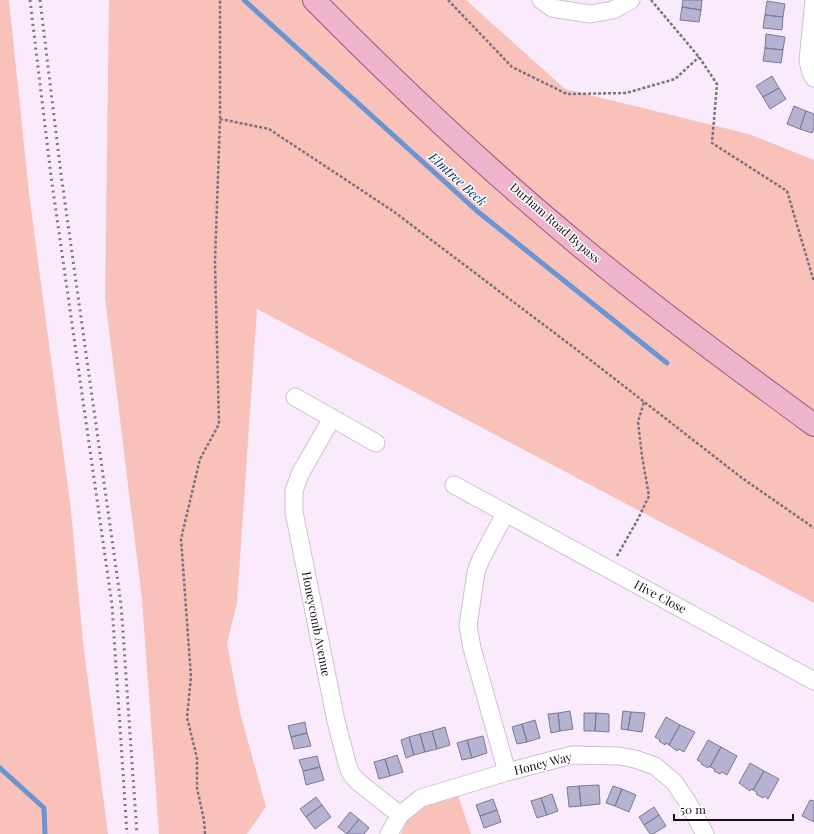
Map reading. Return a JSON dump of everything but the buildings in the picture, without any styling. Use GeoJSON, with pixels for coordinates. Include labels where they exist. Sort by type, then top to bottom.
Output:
{"type":"FeatureCollection","features":[{"type":"Feature","properties":{"kind":"main road","name":"Durham Road Bypass"},"geometry":{"type":"LineString","coordinates":[[314,0],[425,109],[580,246],[694,337],[814,425]]}},
{"type":"Feature","properties":{"kind":"street"},"geometry":{"type":"LineString","coordinates":[[541,0],[552,8],[590,14],[613,10],[631,0]]}},
{"type":"Feature","properties":{"kind":"street"},"geometry":{"type":"LineString","coordinates":[[814,0],[808,61],[814,78]]}},
{"type":"Feature","properties":{"kind":"street"},"geometry":{"type":"LineString","coordinates":[[295,396],[376,442]]}},
{"type":"Feature","properties":{"kind":"street","name":"Honeycomb Avenue"},"geometry":{"type":"LineString","coordinates":[[332,418],[300,474],[294,491],[294,512],[336,721],[350,772],[357,781],[400,815]]}},
{"type":"Feature","properties":{"kind":"street","name":"Hive Close"},"geometry":{"type":"LineString","coordinates":[[454,485],[814,681]]}},
{"type":"Feature","properties":{"kind":"street"},"geometry":{"type":"LineString","coordinates":[[505,514],[481,559],[476,572],[468,626],[472,648],[506,772]]}},
{"type":"Feature","properties":{"kind":"street","name":"Honey Way"},"geometry":{"type":"LineString","coordinates":[[389,834],[400,815],[421,798],[506,772],[572,755],[601,755],[635,759],[655,766],[674,782],[687,801],[705,834]]}},
{"type":"Feature","properties":{"kind":"path"},"geometry":{"type":"LineString","coordinates":[[205,834],[204,820],[197,788],[197,758],[187,718],[191,677],[181,539],[200,459],[219,424],[215,262],[220,120],[220,0]]}},
{"type":"Feature","properties":{"kind":"path"},"geometry":{"type":"LineString","coordinates":[[448,0],[512,67],[567,94],[626,93],[675,79],[699,57]]}},
{"type":"Feature","properties":{"kind":"path"},"geometry":{"type":"LineString","coordinates":[[651,0],[699,57],[718,84],[712,142],[787,191],[814,282]]}},
{"type":"Feature","properties":{"kind":"path"},"geometry":{"type":"LineString","coordinates":[[220,120],[269,129],[392,211],[742,478],[814,528]]}},
{"type":"Feature","properties":{"kind":"path"},"geometry":{"type":"LineString","coordinates":[[609,570],[638,519],[649,496],[638,422],[644,402]]}},
{"type":"Feature","properties":{"kind":"shaded area"},"geometry":{"type":"Polygon","coordinates":[[[0,0],[9,0],[29,193],[71,510],[83,642],[108,834],[0,834],[0,0]]]}},
{"type":"Feature","properties":{"kind":"shaded area"},"geometry":{"type":"Polygon","coordinates":[[[109,0],[466,0],[565,89],[749,134],[814,160],[814,603],[257,309],[237,603],[227,643],[240,712],[266,807],[247,834],[159,834],[142,599],[105,297],[109,0]]]}},
{"type":"Feature","properties":{"kind":"shaded area"},"geometry":{"type":"Polygon","coordinates":[[[456,789],[471,834],[401,834],[409,815],[456,789]]]}},
{"type":"Feature","properties":{"kind":"waterway","name":"Elmtree Beck"},"geometry":{"type":"LineString","coordinates":[[244,0],[477,211],[667,363]]}},
{"type":"Feature","properties":{"kind":"waterway"},"geometry":{"type":"LineString","coordinates":[[0,768],[44,808],[45,834]]}},
{"type":"Feature","properties":{"kind":"railway"},"geometry":{"type":"LineString","coordinates":[[30,0],[51,176],[112,605],[127,834]]}},
{"type":"Feature","properties":{"kind":"railway"},"geometry":{"type":"LineString","coordinates":[[40,0],[61,174],[121,604],[137,834]]}}]}
